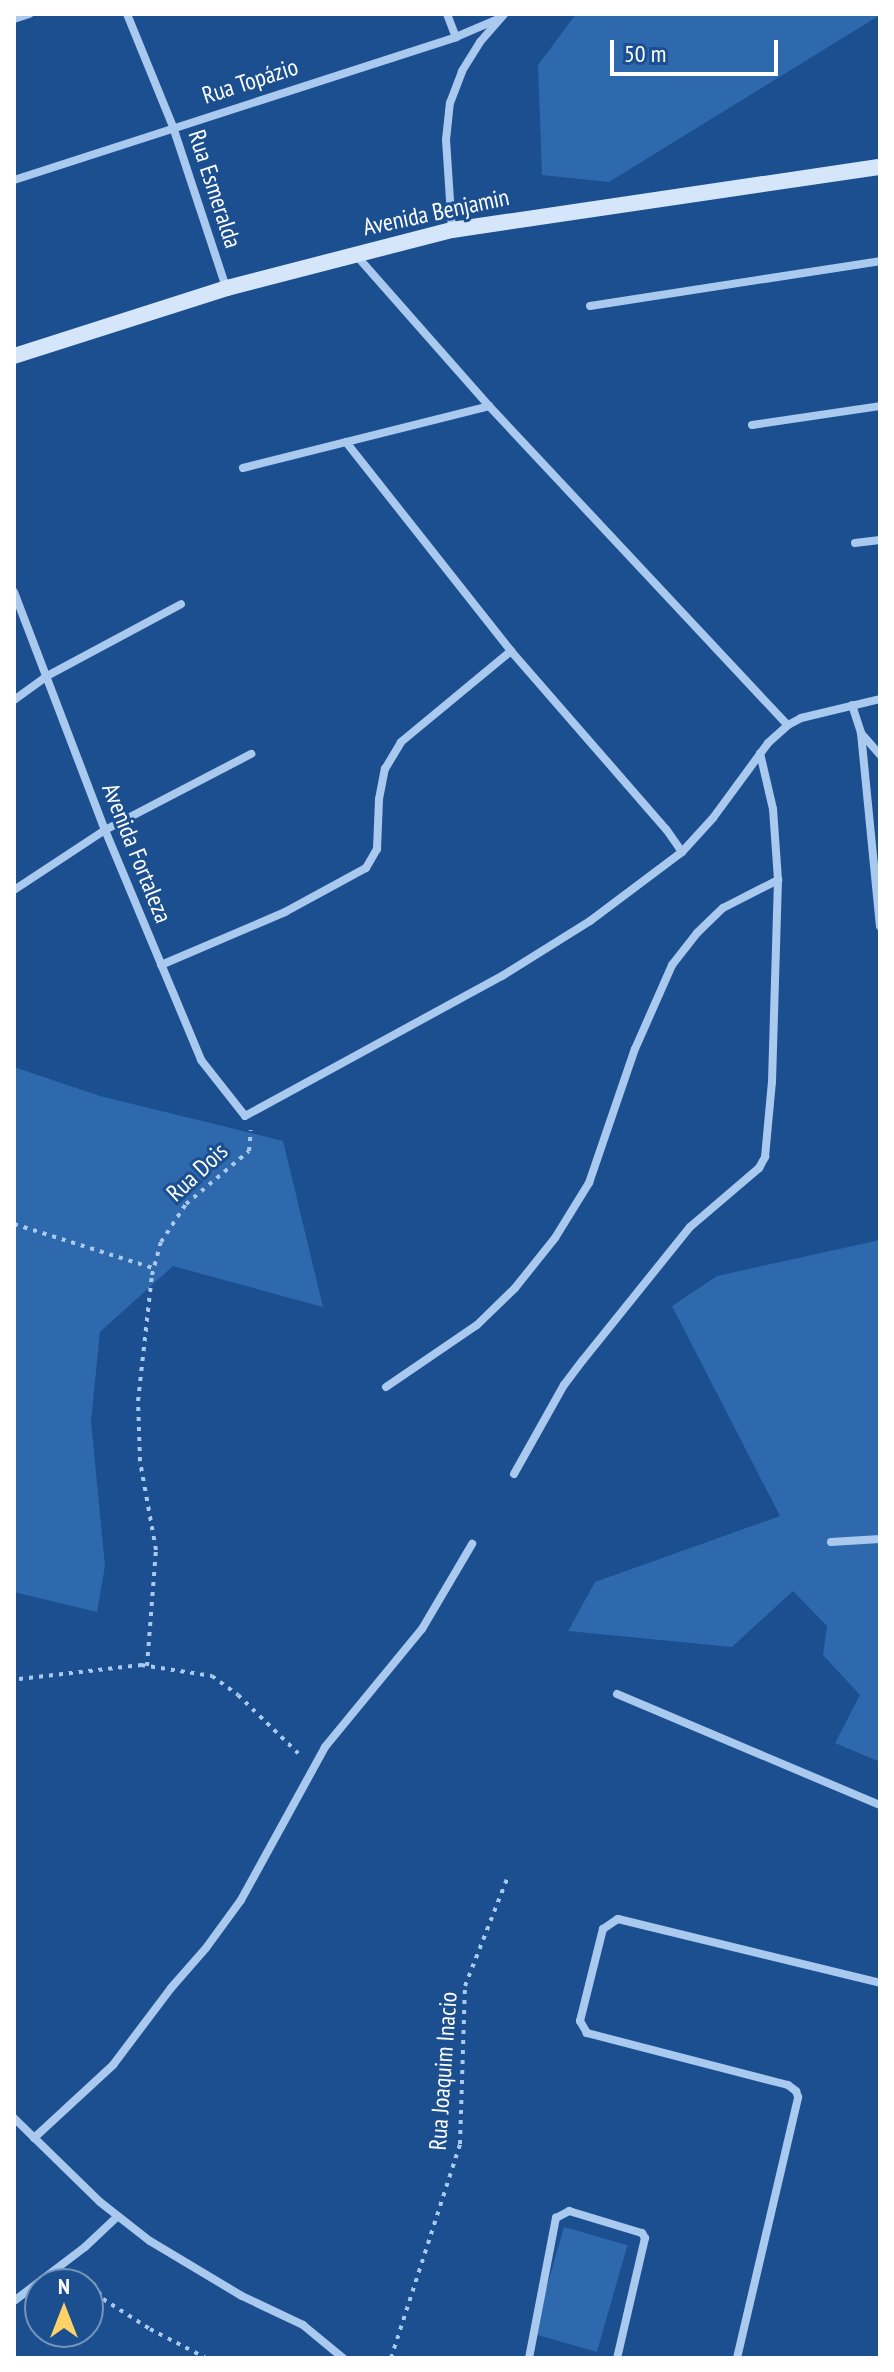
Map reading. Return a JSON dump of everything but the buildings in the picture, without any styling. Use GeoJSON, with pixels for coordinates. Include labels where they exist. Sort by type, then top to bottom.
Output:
{"type":"FeatureCollection","features":[{"type":"Feature","properties":{"kind":"street"},"geometry":{"type":"LineString","coordinates":[[14,19],[29,14]]}},
{"type":"Feature","properties":{"kind":"street","name":"Rua Esmeralda"},"geometry":{"type":"LineString","coordinates":[[127,14],[173,127],[227,288]]}},
{"type":"Feature","properties":{"kind":"street"},"geometry":{"type":"LineString","coordinates":[[447,14],[456,37]]}},
{"type":"Feature","properties":{"kind":"street"},"geometry":{"type":"LineString","coordinates":[[452,230],[446,140],[450,103],[462,71],[501,17]]}},
{"type":"Feature","properties":{"kind":"street","name":"Rua Topázio"},"geometry":{"type":"LineString","coordinates":[[14,180],[456,37],[501,17]]}},
{"type":"Feature","properties":{"kind":"street","name":"Avenida Benjamin"},"geometry":{"type":"LineString","coordinates":[[14,356],[227,288],[452,230],[880,167]]}},
{"type":"Feature","properties":{"kind":"street"},"geometry":{"type":"LineString","coordinates":[[355,254],[489,406],[788,725]]}},
{"type":"Feature","properties":{"kind":"street"},"geometry":{"type":"LineString","coordinates":[[590,306],[880,261]]}},
{"type":"Feature","properties":{"kind":"street"},"geometry":{"type":"LineString","coordinates":[[243,468],[489,406]]}},
{"type":"Feature","properties":{"kind":"street"},"geometry":{"type":"LineString","coordinates":[[752,425],[880,406]]}},
{"type":"Feature","properties":{"kind":"street"},"geometry":{"type":"LineString","coordinates":[[346,442],[511,651],[666,829],[682,852]]}},
{"type":"Feature","properties":{"kind":"street"},"geometry":{"type":"LineString","coordinates":[[855,543],[880,540]]}},
{"type":"Feature","properties":{"kind":"street","name":"Avenida Fortaleza"},"geometry":{"type":"LineString","coordinates":[[14,592],[105,830],[201,1060],[245,1116]]}},
{"type":"Feature","properties":{"kind":"street"},"geometry":{"type":"LineString","coordinates":[[14,700],[47,676],[181,604]]}},
{"type":"Feature","properties":{"kind":"street"},"geometry":{"type":"LineString","coordinates":[[161,965],[285,912],[366,868],[377,849],[379,799],[385,769],[401,742],[511,651]]}},
{"type":"Feature","properties":{"kind":"street"},"geometry":{"type":"LineString","coordinates":[[245,1116],[502,976],[590,921],[682,852],[713,818],[760,753],[788,725],[801,718],[880,699]]}},
{"type":"Feature","properties":{"kind":"street"},"geometry":{"type":"LineString","coordinates":[[852,705],[861,733],[880,926]]}},
{"type":"Feature","properties":{"kind":"street"},"geometry":{"type":"LineString","coordinates":[[861,733],[880,755]]}},
{"type":"Feature","properties":{"kind":"street"},"geometry":{"type":"LineString","coordinates":[[514,1474],[564,1385],[583,1360],[690,1227],[759,1168],[765,1157],[772,1082],[778,880],[773,809],[760,753]]}},
{"type":"Feature","properties":{"kind":"street"},"geometry":{"type":"LineString","coordinates":[[14,890],[105,830],[251,754]]}},
{"type":"Feature","properties":{"kind":"street"},"geometry":{"type":"LineString","coordinates":[[386,1387],[477,1325],[515,1288],[555,1238],[589,1183],[635,1049],[672,965],[697,933],[723,908],[778,880]]}},
{"type":"Feature","properties":{"kind":"street"},"geometry":{"type":"LineString","coordinates":[[831,1542],[880,1539]]}},
{"type":"Feature","properties":{"kind":"street"},"geometry":{"type":"LineString","coordinates":[[34,2138],[113,2065],[171,1988],[206,1948],[241,1900],[312,1767],[431,1617],[472,1544]]}},
{"type":"Feature","properties":{"kind":"street"},"geometry":{"type":"LineString","coordinates":[[617,1694],[880,1805]]}},
{"type":"Feature","properties":{"kind":"street"},"geometry":{"type":"LineString","coordinates":[[737,2358],[798,2097],[788,2085],[587,2033],[580,2021],[603,1929],[618,1919],[880,1983]]}},
{"type":"Feature","properties":{"kind":"street"},"geometry":{"type":"LineString","coordinates":[[14,2118],[118,2216],[150,2241],[242,2296],[303,2325],[343,2358]]}},
{"type":"Feature","properties":{"kind":"street"},"geometry":{"type":"LineString","coordinates":[[529,2358],[556,2218],[569,2211],[642,2233],[645,2238],[617,2358]]}},
{"type":"Feature","properties":{"kind":"street"},"geometry":{"type":"LineString","coordinates":[[14,2301],[85,2247],[118,2216]]}},
{"type":"Feature","properties":{"kind":"path","name":"Rua Dois"},"geometry":{"type":"LineString","coordinates":[[147,1666],[156,1550],[140,1461],[138,1401],[154,1268],[161,1242],[186,1204],[249,1151],[251,1129],[245,1116]]}},
{"type":"Feature","properties":{"kind":"path"},"geometry":{"type":"LineString","coordinates":[[14,1224],[154,1268]]}},
{"type":"Feature","properties":{"kind":"path"},"geometry":{"type":"LineString","coordinates":[[19,1679],[111,1665],[147,1666],[212,1676],[238,1695],[312,1767]]}},
{"type":"Feature","properties":{"kind":"path","name":"Rua Joaquim Inacio"},"geometry":{"type":"LineString","coordinates":[[391,2358],[460,2144],[465,1986],[507,1879]]}},
{"type":"Feature","properties":{"kind":"path"},"geometry":{"type":"LineString","coordinates":[[104,2300],[150,2329],[206,2358]]}},
{"type":"Feature","properties":{"kind":"shaded area"},"geometry":{"type":"Polygon","coordinates":[[[576,14],[880,15],[609,182],[542,175],[538,65],[576,14]]]}},
{"type":"Feature","properties":{"kind":"shaded area"},"geometry":{"type":"Polygon","coordinates":[[[14,1067],[100,1096],[283,1141],[323,1307],[173,1266],[100,1332],[91,1421],[105,1566],[97,1612],[14,1592],[14,1067]]]}},
{"type":"Feature","properties":{"kind":"shaded area"},"geometry":{"type":"Polygon","coordinates":[[[880,1240],[880,1762],[835,1743],[860,1695],[823,1655],[827,1626],[793,1591],[732,1647],[568,1631],[595,1582],[780,1516],[672,1306],[717,1276],[880,1240]]]}},
{"type":"Feature","properties":{"kind":"shaded area"},"geometry":{"type":"Polygon","coordinates":[[[564,2227],[627,2245],[597,2352],[533,2334],[564,2227]]]}}]}
